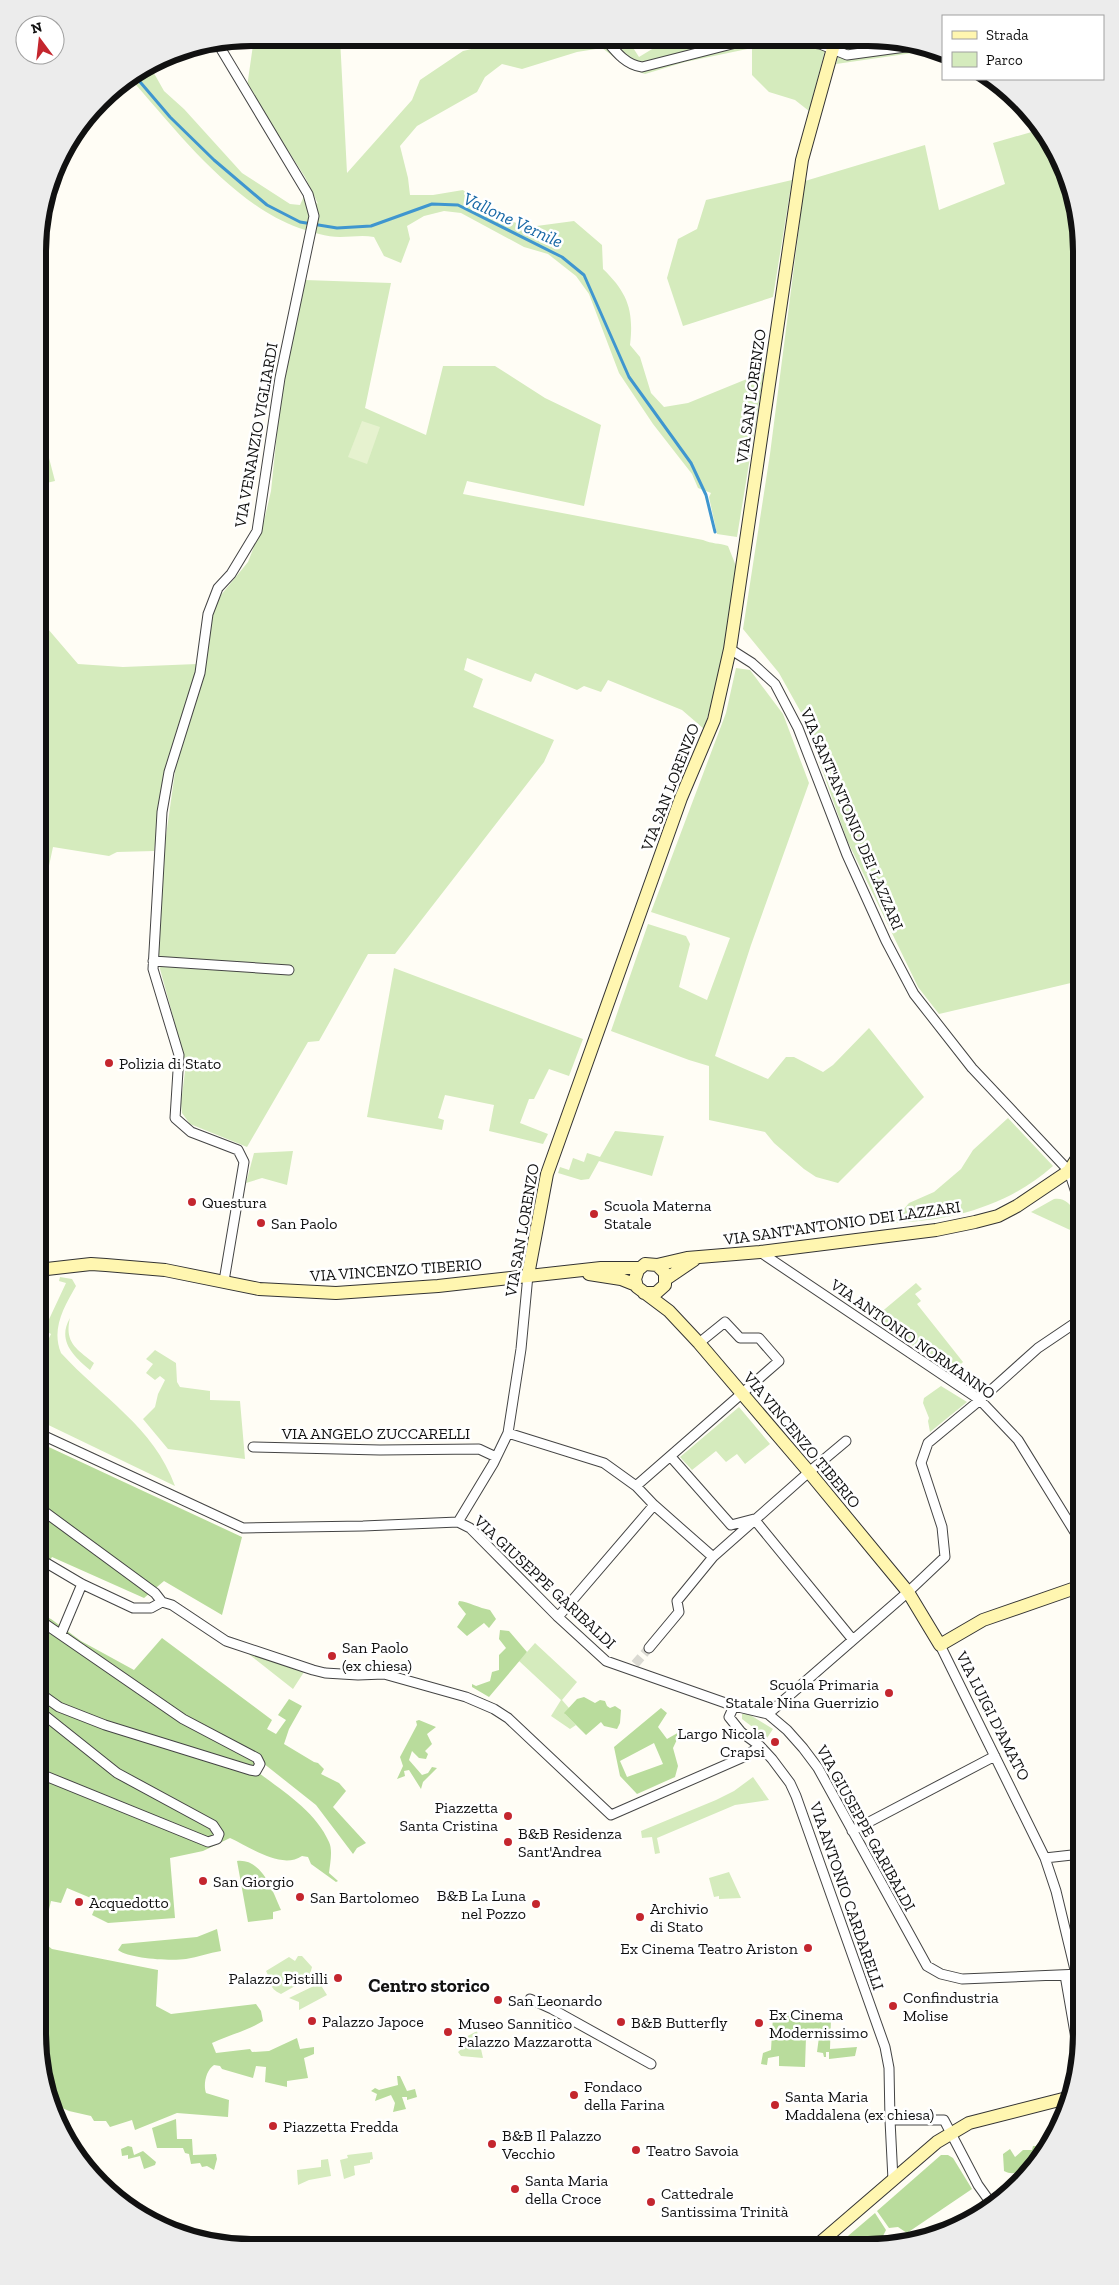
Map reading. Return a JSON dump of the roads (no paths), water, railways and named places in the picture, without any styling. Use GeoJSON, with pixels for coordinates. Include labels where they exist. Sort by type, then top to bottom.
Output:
{"type":"FeatureCollection","features":[{"type":"Feature","properties":{"kind":"street"},"geometry":{"type":"LineString","coordinates":[[611,46],[633,66],[642,67],[723,46]]}},
{"type":"Feature","properties":{"kind":"street"},"geometry":{"type":"LineString","coordinates":[[833,46],[847,55],[896,48]]}},
{"type":"Feature","properties":{"kind":"street","name":"VIA SAN LORENZO"},"geometry":{"type":"LineString","coordinates":[[458,1522],[508,1433],[521,1349],[528,1275],[547,1174],[681,798],[714,720],[730,650],[802,160],[833,46]]}},
{"type":"Feature","properties":{"kind":"street","name":"VIA VENANZIO VIGLIARDI"},"geometry":{"type":"LineString","coordinates":[[221,49],[308,194],[314,216],[280,378],[257,531],[231,574],[218,588],[208,614],[200,673],[169,772],[162,812],[153,968],[179,1055],[175,1118],[191,1132],[238,1150],[244,1162],[224,1281]]}},
{"type":"Feature","properties":{"kind":"street","name":"VIA SANT'ANTONIO DEI LAZZARI"},"geometry":{"type":"LineString","coordinates":[[730,650],[752,663],[775,684],[798,728],[851,863],[886,941],[914,994],[972,1068],[1069,1171],[1073,1183]]}},
{"type":"Feature","properties":{"kind":"street"},"geometry":{"type":"LineString","coordinates":[[153,961],[289,970]]}},
{"type":"Feature","properties":{"kind":"street","name":"VIA SANT'ANTONIO DEI LAZZARI"},"geometry":{"type":"LineString","coordinates":[[657,1265],[678,1260],[760,1252],[936,1230],[975,1222],[998,1216],[1017,1206],[1069,1171],[1073,1165]]}},
{"type":"Feature","properties":{"kind":"street","name":"VIA ANTONIO NORMANNO"},"geometry":{"type":"LineString","coordinates":[[760,1252],[980,1400],[1018,1440],[1073,1529]]}},
{"type":"Feature","properties":{"kind":"street","name":"VIA SANT'ANTONIO DEI LAZZARI"},"geometry":{"type":"LineString","coordinates":[[665,1282],[681,1267],[697,1258]]}},
{"type":"Feature","properties":{"kind":"street","name":"VIA VINCENZO TIBERIO"},"geometry":{"type":"LineString","coordinates":[[46,1269],[91,1264],[106,1265],[165,1270],[259,1289],[336,1293],[438,1286],[528,1275],[579,1272],[601,1268],[640,1268]]}},
{"type":"Feature","properties":{"kind":"street"},"geometry":{"type":"LineString","coordinates":[[665,1282],[656,1293],[640,1289],[635,1276],[640,1268],[648,1264],[657,1265],[664,1271],[665,1282],[665,1303],[669,1312]]}},
{"type":"Feature","properties":{"kind":"street","name":"VIA VINCENZO TIBERIO"},"geometry":{"type":"LineString","coordinates":[[579,1272],[621,1279],[640,1289],[669,1312],[699,1343],[908,1592]]}},
{"type":"Feature","properties":{"kind":"street"},"geometry":{"type":"LineString","coordinates":[[636,1486],[779,1362],[759,1338],[740,1338],[725,1322],[699,1343]]}},
{"type":"Feature","properties":{"kind":"street"},"geometry":{"type":"LineString","coordinates":[[768,1714],[908,1592],[945,1557],[942,1527],[921,1464],[928,1443],[1038,1348],[1073,1324]]}},
{"type":"Feature","properties":{"kind":"street"},"geometry":{"type":"LineString","coordinates":[[508,1433],[604,1463],[636,1486],[654,1505],[713,1557]]}},
{"type":"Feature","properties":{"kind":"street","name":"VIA GIUSEPPE GARIBALDI"},"geometry":{"type":"LineString","coordinates":[[46,1437],[243,1528],[458,1522],[470,1528],[558,1617],[606,1661],[632,1668],[734,1706],[768,1714],[787,1730],[818,1768],[927,1966],[941,1974],[962,1979],[1073,1974]]}},
{"type":"Feature","properties":{"kind":"street"},"geometry":{"type":"LineString","coordinates":[[649,1648],[679,1612],[677,1601],[713,1557],[754,1519],[846,1442]]}},
{"type":"Feature","properties":{"kind":"street","name":"VIA ANGELO ZUCCARELLI"},"geometry":{"type":"LineString","coordinates":[[254,1447],[380,1450],[479,1449],[496,1457]]}},
{"type":"Feature","properties":{"kind":"street"},"geometry":{"type":"LineString","coordinates":[[671,1457],[731,1525],[754,1519]]}},
{"type":"Feature","properties":{"kind":"street"},"geometry":{"type":"LineString","coordinates":[[558,1617],[654,1505]]}},
{"type":"Feature","properties":{"kind":"street"},"geometry":{"type":"LineString","coordinates":[[46,1513],[155,1593],[162,1602],[172,1605],[226,1642],[325,1673],[384,1674],[466,1697],[494,1709],[508,1718],[611,1815],[746,1756],[760,1746]]}},
{"type":"Feature","properties":{"kind":"street"},"geometry":{"type":"LineString","coordinates":[[754,1519],[853,1640]]}},
{"type":"Feature","properties":{"kind":"street"},"geometry":{"type":"LineString","coordinates":[[46,1563],[82,1584],[133,1608],[151,1608],[162,1602]]}},
{"type":"Feature","properties":{"kind":"street"},"geometry":{"type":"LineString","coordinates":[[61,1634],[82,1584]]}},
{"type":"Feature","properties":{"kind":"street"},"geometry":{"type":"LineString","coordinates":[[940,1645],[983,1620],[1073,1589]]}},
{"type":"Feature","properties":{"kind":"street","name":"VIA LUIGI D'AMATO"},"geometry":{"type":"LineString","coordinates":[[908,1592],[940,1645],[1045,1858],[1073,1953]]}},
{"type":"Feature","properties":{"kind":"street"},"geometry":{"type":"LineString","coordinates":[[46,1624],[183,1719],[257,1758],[260,1764],[256,1771],[250,1770],[105,1725],[59,1707],[46,1698]]}},
{"type":"Feature","properties":{"kind":"street","name":"VIA ANTONIO CARDARELLI"},"geometry":{"type":"LineString","coordinates":[[734,1706],[729,1716],[741,1732],[760,1746],[790,1784],[796,1796],[885,2046],[889,2068],[893,2180]]}},
{"type":"Feature","properties":{"kind":"street"},"geometry":{"type":"LineString","coordinates":[[46,1716],[117,1773],[213,1825],[219,1834],[217,1839],[208,1842],[46,1776]]}},
{"type":"Feature","properties":{"kind":"street"},"geometry":{"type":"LineString","coordinates":[[852,1831],[995,1756]]}},
{"type":"Feature","properties":{"kind":"street"},"geometry":{"type":"LineString","coordinates":[[1045,1858],[1073,1855]]}},
{"type":"Feature","properties":{"kind":"street"},"geometry":{"type":"LineString","coordinates":[[1065,1975],[1073,2021]]}},
{"type":"Feature","properties":{"kind":"street"},"geometry":{"type":"LineString","coordinates":[[530,1999],[552,2008],[651,2064]]}},
{"type":"Feature","properties":{"kind":"street"},"geometry":{"type":"LineString","coordinates":[[824,2239],[937,2142],[969,2123],[1062,2099]]}},
{"type":"Feature","properties":{"kind":"street"},"geometry":{"type":"LineString","coordinates":[[890,2120],[944,2120],[988,2199]]}},
{"type":"Feature","properties":{"kind":"waterway","name":"Vallone Vernile"},"geometry":{"type":"LineString","coordinates":[[139,80],[170,117],[214,160],[267,205],[300,222],[337,228],[371,226],[432,204],[458,205],[562,257],[584,275],[629,377],[691,463],[706,495],[715,532]]}},
{"type":"Feature","properties":{"kind":"tunnel"},"geometry":{"type":"LineString","coordinates":[[635,1664],[649,1648]]}},
{"type":"Feature","properties":{"kind":"place","name":"Polizia di Stato"},"geometry":{"type":"Point","coordinates":[109,1063]}},
{"type":"Feature","properties":{"kind":"place","name":"Questura"},"geometry":{"type":"Point","coordinates":[192,1202]}},
{"type":"Feature","properties":{"kind":"place","name":"Scuola Materna Statale"},"geometry":{"type":"Point","coordinates":[594,1214]}},
{"type":"Feature","properties":{"kind":"place","name":"San Paolo"},"geometry":{"type":"Point","coordinates":[261,1223]}},
{"type":"Feature","properties":{"kind":"place","name":"San Paolo (ex chiesa)"},"geometry":{"type":"Point","coordinates":[332,1656]}},
{"type":"Feature","properties":{"kind":"place","name":"Scuola Primaria Statale Nina Guerrizio"},"geometry":{"type":"Point","coordinates":[889,1693]}},
{"type":"Feature","properties":{"kind":"place","name":"Largo Nicola Crapsi"},"geometry":{"type":"Point","coordinates":[775,1742]}},
{"type":"Feature","properties":{"kind":"place","name":"Piazzetta Santa Cristina"},"geometry":{"type":"Point","coordinates":[508,1816]}},
{"type":"Feature","properties":{"kind":"place","name":"B&B Residenza Sant'Andrea"},"geometry":{"type":"Point","coordinates":[508,1842]}},
{"type":"Feature","properties":{"kind":"place","name":"San Giorgio"},"geometry":{"type":"Point","coordinates":[203,1881]}},
{"type":"Feature","properties":{"kind":"place","name":"San Bartolomeo"},"geometry":{"type":"Point","coordinates":[300,1897]}},
{"type":"Feature","properties":{"kind":"place","name":"Acquedotto"},"geometry":{"type":"Point","coordinates":[79,1902]}},
{"type":"Feature","properties":{"kind":"place","name":"B&B La Luna nel Pozzo"},"geometry":{"type":"Point","coordinates":[536,1904]}},
{"type":"Feature","properties":{"kind":"place","name":"Archivio di Stato"},"geometry":{"type":"Point","coordinates":[640,1917]}},
{"type":"Feature","properties":{"kind":"place","name":"Ex Cinema Teatro Ariston"},"geometry":{"type":"Point","coordinates":[808,1948]}},
{"type":"Feature","properties":{"kind":"place","name":"Palazzo Pistilli"},"geometry":{"type":"Point","coordinates":[338,1978]}},
{"type":"Feature","properties":{"kind":"place","name":"San Leonardo"},"geometry":{"type":"Point","coordinates":[498,2000]}},
{"type":"Feature","properties":{"kind":"place","name":"Confindustria Molise"},"geometry":{"type":"Point","coordinates":[893,2006]}},
{"type":"Feature","properties":{"kind":"place","name":"Palazzo Japoce"},"geometry":{"type":"Point","coordinates":[312,2021]}},
{"type":"Feature","properties":{"kind":"place","name":"B&B Butterfly"},"geometry":{"type":"Point","coordinates":[621,2022]}},
{"type":"Feature","properties":{"kind":"place","name":"Ex Cinema Modernissimo"},"geometry":{"type":"Point","coordinates":[759,2023]}},
{"type":"Feature","properties":{"kind":"place","name":"Museo Sannitico Palazzo Mazzarotta"},"geometry":{"type":"Point","coordinates":[448,2032]}},
{"type":"Feature","properties":{"kind":"place","name":"Fondaco della Farina"},"geometry":{"type":"Point","coordinates":[574,2095]}},
{"type":"Feature","properties":{"kind":"place","name":"Santa Maria Maddalena (ex chiesa)"},"geometry":{"type":"Point","coordinates":[775,2105]}},
{"type":"Feature","properties":{"kind":"place","name":"Piazzetta Fredda"},"geometry":{"type":"Point","coordinates":[273,2126]}},
{"type":"Feature","properties":{"kind":"place","name":"B&B Il Palazzo Vecchio"},"geometry":{"type":"Point","coordinates":[492,2144]}},
{"type":"Feature","properties":{"kind":"place","name":"Teatro Savoia"},"geometry":{"type":"Point","coordinates":[636,2150]}},
{"type":"Feature","properties":{"kind":"place","name":"Santa Maria della Croce"},"geometry":{"type":"Point","coordinates":[515,2189]}},
{"type":"Feature","properties":{"kind":"place","name":"Cattedrale Santissima Trinità"},"geometry":{"type":"Point","coordinates":[651,2202]}},
{"type":"Feature","properties":{"kind":"district","name":"Centro storico"},"geometry":{"type":"Point","coordinates":[429,1985]}}]}
